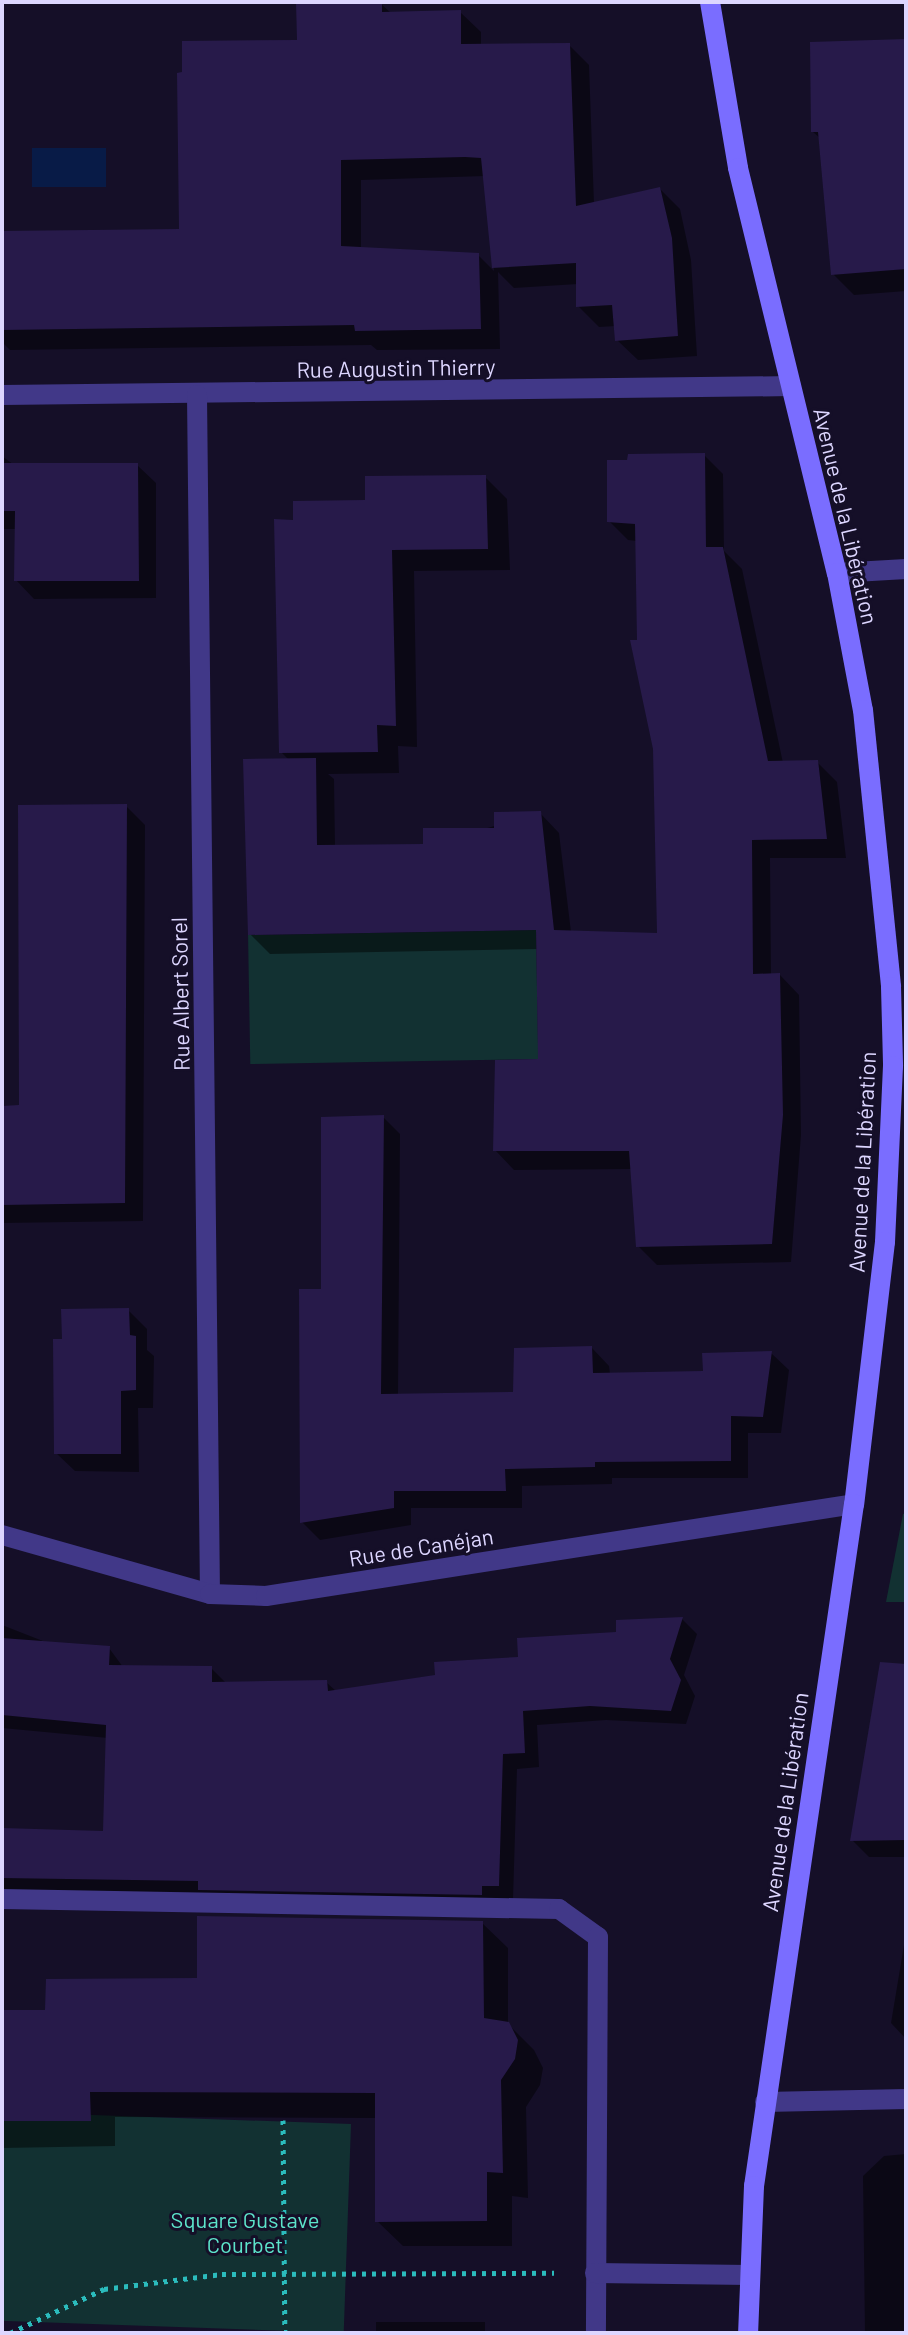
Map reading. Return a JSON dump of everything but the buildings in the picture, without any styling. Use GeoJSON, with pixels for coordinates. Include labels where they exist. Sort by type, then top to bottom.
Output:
{"type":"FeatureCollection","features":[{"type":"Feature","properties":{"kind":"main road","name":"Avenue de la Libération"},"geometry":{"type":"LineString","coordinates":[[710,2],[734,153],[837,573],[863,710],[891,987],[885,1242],[854,1504],[765,2102],[749,2275],[748,2333]]}},
{"type":"Feature","properties":{"kind":"street","name":"Rue Augustin Thierry"},"geometry":{"type":"LineString","coordinates":[[2,395],[791,386]]}},
{"type":"Feature","properties":{"kind":"street","name":"Rue Albert Sorel"},"geometry":{"type":"LineString","coordinates":[[197,395],[210,1594]]}},
{"type":"Feature","properties":{"kind":"street"},"geometry":{"type":"LineString","coordinates":[[837,573],[906,569]]}},
{"type":"Feature","properties":{"kind":"street","name":"Rue de Canéjan"},"geometry":{"type":"LineString","coordinates":[[2,1535],[210,1594],[266,1596],[854,1504]]}},
{"type":"Feature","properties":{"kind":"street"},"geometry":{"type":"LineString","coordinates":[[2,1899],[559,1909],[598,1937],[596,2333]]}},
{"type":"Feature","properties":{"kind":"street"},"geometry":{"type":"LineString","coordinates":[[765,2102],[906,2099]]}},
{"type":"Feature","properties":{"kind":"street"},"geometry":{"type":"LineString","coordinates":[[595,2273],[749,2275]]}},
{"type":"Feature","properties":{"kind":"path"},"geometry":{"type":"LineString","coordinates":[[283,2120],[285,2333]]}},
{"type":"Feature","properties":{"kind":"path"},"geometry":{"type":"LineString","coordinates":[[10,2333],[104,2289],[222,2274],[595,2273]]}},
{"type":"Feature","properties":{"kind":"green space"},"geometry":{"type":"Polygon","coordinates":[[[536,930],[538,1059],[250,1064],[248,935],[536,930]]]}},
{"type":"Feature","properties":{"kind":"green space"},"geometry":{"type":"Polygon","coordinates":[[[906,1513],[906,1602],[886,1602],[903,1514],[906,1513]]]}},
{"type":"Feature","properties":{"kind":"green space","name":"Square Gustave Courbet"},"geometry":{"type":"Polygon","coordinates":[[[2,2112],[351,2124],[344,2333],[2,2321],[2,2112]]]}},
{"type":"Feature","properties":{"kind":"water"},"geometry":{"type":"Polygon","coordinates":[[[32,148],[106,148],[106,187],[32,187],[32,148]]]}}]}
